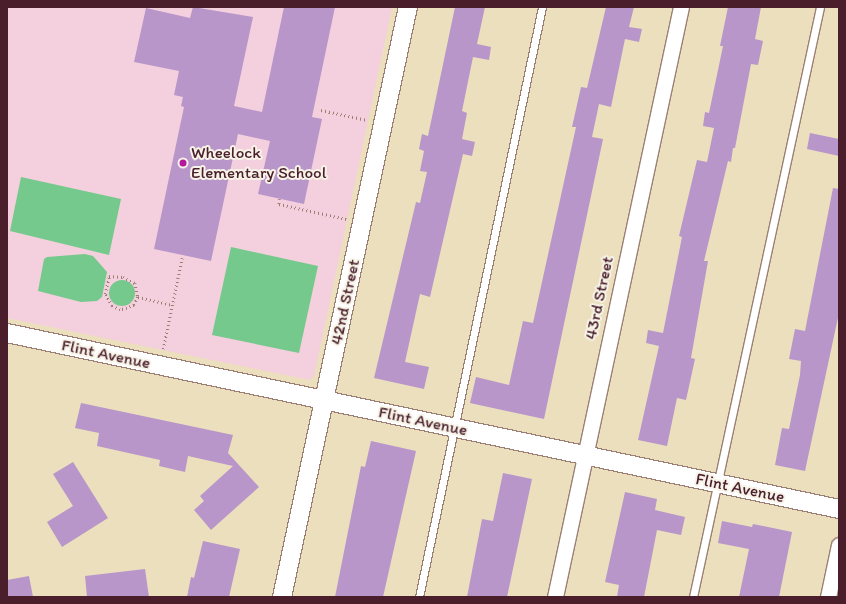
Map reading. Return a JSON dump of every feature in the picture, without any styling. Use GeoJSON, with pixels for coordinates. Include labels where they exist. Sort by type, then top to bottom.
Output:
{"type":"FeatureCollection","features":[{"type":"Feature","properties":{"kind":"street","name":"42nd Street"},"geometry":{"type":"LineString","coordinates":[[282,597],[408,7]]}},
{"type":"Feature","properties":{"kind":"street","name":"43rd Street"},"geometry":{"type":"LineString","coordinates":[[555,597],[681,7]]}},
{"type":"Feature","properties":{"kind":"street","name":"Flint Avenue"},"geometry":{"type":"LineString","coordinates":[[7,333],[839,509]]}},
{"type":"Feature","properties":{"kind":"street"},"geometry":{"type":"LineString","coordinates":[[828,597],[839,545]]}},
{"type":"Feature","properties":{"kind":"lane"},"geometry":{"type":"LineString","coordinates":[[419,597],[456,428],[542,7]]}},
{"type":"Feature","properties":{"kind":"lane"},"geometry":{"type":"LineString","coordinates":[[693,597],[820,7]]}},
{"type":"Feature","properties":{"kind":"path"},"geometry":{"type":"LineString","coordinates":[[321,110],[383,124]]}},
{"type":"Feature","properties":{"kind":"path"},"geometry":{"type":"LineString","coordinates":[[280,199],[279,204],[362,222]]}},
{"type":"Feature","properties":{"kind":"path"},"geometry":{"type":"LineString","coordinates":[[160,365],[182,258]]}},
{"type":"Feature","properties":{"kind":"path"},"geometry":{"type":"LineString","coordinates":[[109,276],[123,277],[135,283],[138,297],[134,305],[128,308],[120,310],[112,306],[105,294],[109,276]]}},
{"type":"Feature","properties":{"kind":"path"},"geometry":{"type":"LineString","coordinates":[[138,297],[172,305]]}},
{"type":"Feature","properties":{"kind":"shaded area","name":"Wheelock Elementary School"},"geometry":{"type":"Polygon","coordinates":[[[7,7],[392,7],[314,376],[310,380],[7,318],[7,7]]]}},
{"type":"Feature","properties":{"kind":"green space"},"geometry":{"type":"Polygon","coordinates":[[[21,177],[121,199],[109,255],[10,231],[21,177]]]}},
{"type":"Feature","properties":{"kind":"green space"},"geometry":{"type":"Polygon","coordinates":[[[231,247],[318,266],[299,353],[212,335],[231,247]]]}},
{"type":"Feature","properties":{"kind":"green space"},"geometry":{"type":"Polygon","coordinates":[[[85,254],[93,256],[107,272],[102,297],[97,301],[81,302],[38,291],[44,259],[47,257],[85,254]]]}},
{"type":"Feature","properties":{"kind":"green space"},"geometry":{"type":"Polygon","coordinates":[[[122,280],[131,284],[135,293],[131,302],[122,306],[113,302],[109,293],[113,284],[122,280]]]}},
{"type":"Feature","properties":{"kind":"building"},"geometry":{"type":"Polygon","coordinates":[[[193,7],[253,17],[234,106],[262,112],[284,7],[335,7],[312,117],[322,119],[304,204],[258,194],[270,141],[238,134],[211,261],[154,249],[184,107],[181,106],[183,97],[174,95],[179,71],[134,62],[146,8],[190,18],[193,7]]]}},
{"type":"Feature","properties":{"kind":"building"},"geometry":{"type":"Polygon","coordinates":[[[455,7],[485,7],[477,44],[491,47],[489,60],[473,57],[462,111],[467,113],[462,139],[475,142],[472,156],[463,154],[430,297],[420,294],[405,362],[429,367],[424,389],[374,378],[416,202],[420,203],[427,172],[420,171],[424,151],[419,149],[422,134],[428,136],[455,7]]]}},
{"type":"Feature","properties":{"kind":"building"},"geometry":{"type":"Polygon","coordinates":[[[606,7],[634,7],[629,27],[642,29],[639,42],[625,39],[611,107],[599,104],[592,137],[603,139],[544,419],[470,403],[476,377],[509,385],[523,321],[533,323],[576,127],[572,127],[581,87],[587,88],[606,7]]]}},
{"type":"Feature","properties":{"kind":"building"},"geometry":{"type":"Polygon","coordinates":[[[728,7],[761,7],[755,39],[763,41],[758,65],[751,64],[735,148],[733,148],[731,162],[728,161],[704,261],[708,261],[691,358],[695,359],[686,400],[677,398],[667,446],[638,440],[659,346],[646,343],[648,330],[663,333],[682,237],[679,236],[697,160],[707,162],[714,128],[703,126],[705,112],[709,113],[723,46],[720,46],[728,7]]]}},
{"type":"Feature","properties":{"kind":"building"},"geometry":{"type":"Polygon","coordinates":[[[810,133],[839,139],[839,156],[807,149],[810,133]]]}},
{"type":"Feature","properties":{"kind":"building"},"geometry":{"type":"Polygon","coordinates":[[[833,188],[839,189],[839,313],[805,471],[775,465],[782,428],[789,429],[800,375],[801,361],[789,359],[795,329],[805,331],[833,188]]]}},
{"type":"Feature","properties":{"kind":"building"},"geometry":{"type":"Polygon","coordinates":[[[81,403],[233,435],[228,453],[259,487],[211,530],[194,510],[204,501],[200,496],[233,466],[188,456],[185,472],[159,466],[160,460],[97,446],[99,433],[75,428],[81,403]]]}},
{"type":"Feature","properties":{"kind":"building"},"geometry":{"type":"Polygon","coordinates":[[[371,441],[416,451],[383,597],[335,597],[361,466],[365,467],[371,441]]]}},
{"type":"Feature","properties":{"kind":"building"},"geometry":{"type":"Polygon","coordinates":[[[73,462],[108,518],[62,547],[47,522],[73,506],[53,474],[73,462]]]}},
{"type":"Feature","properties":{"kind":"building"},"geometry":{"type":"Polygon","coordinates":[[[503,473],[532,479],[507,597],[467,597],[482,519],[493,521],[503,473]]]}},
{"type":"Feature","properties":{"kind":"building"},"geometry":{"type":"Polygon","coordinates":[[[625,492],[657,499],[655,510],[685,517],[681,535],[657,530],[644,597],[617,597],[619,585],[605,582],[625,492]]]}},
{"type":"Feature","properties":{"kind":"building"},"geometry":{"type":"Polygon","coordinates":[[[722,521],[752,527],[753,524],[792,532],[779,597],[739,597],[749,549],[718,543],[722,521]]]}},
{"type":"Feature","properties":{"kind":"building"},"geometry":{"type":"Polygon","coordinates":[[[203,541],[240,549],[229,597],[187,597],[191,577],[194,578],[203,541]]]}},
{"type":"Feature","properties":{"kind":"building"},"geometry":{"type":"Polygon","coordinates":[[[145,569],[149,597],[87,597],[85,576],[145,569]]]}},
{"type":"Feature","properties":{"kind":"building"},"geometry":{"type":"Polygon","coordinates":[[[29,576],[33,597],[7,597],[7,580],[29,576]]]}},
{"type":"Feature","properties":{"kind":"place","name":"Wheelock Elementary School"},"geometry":{"type":"Point","coordinates":[183,163]}}]}
